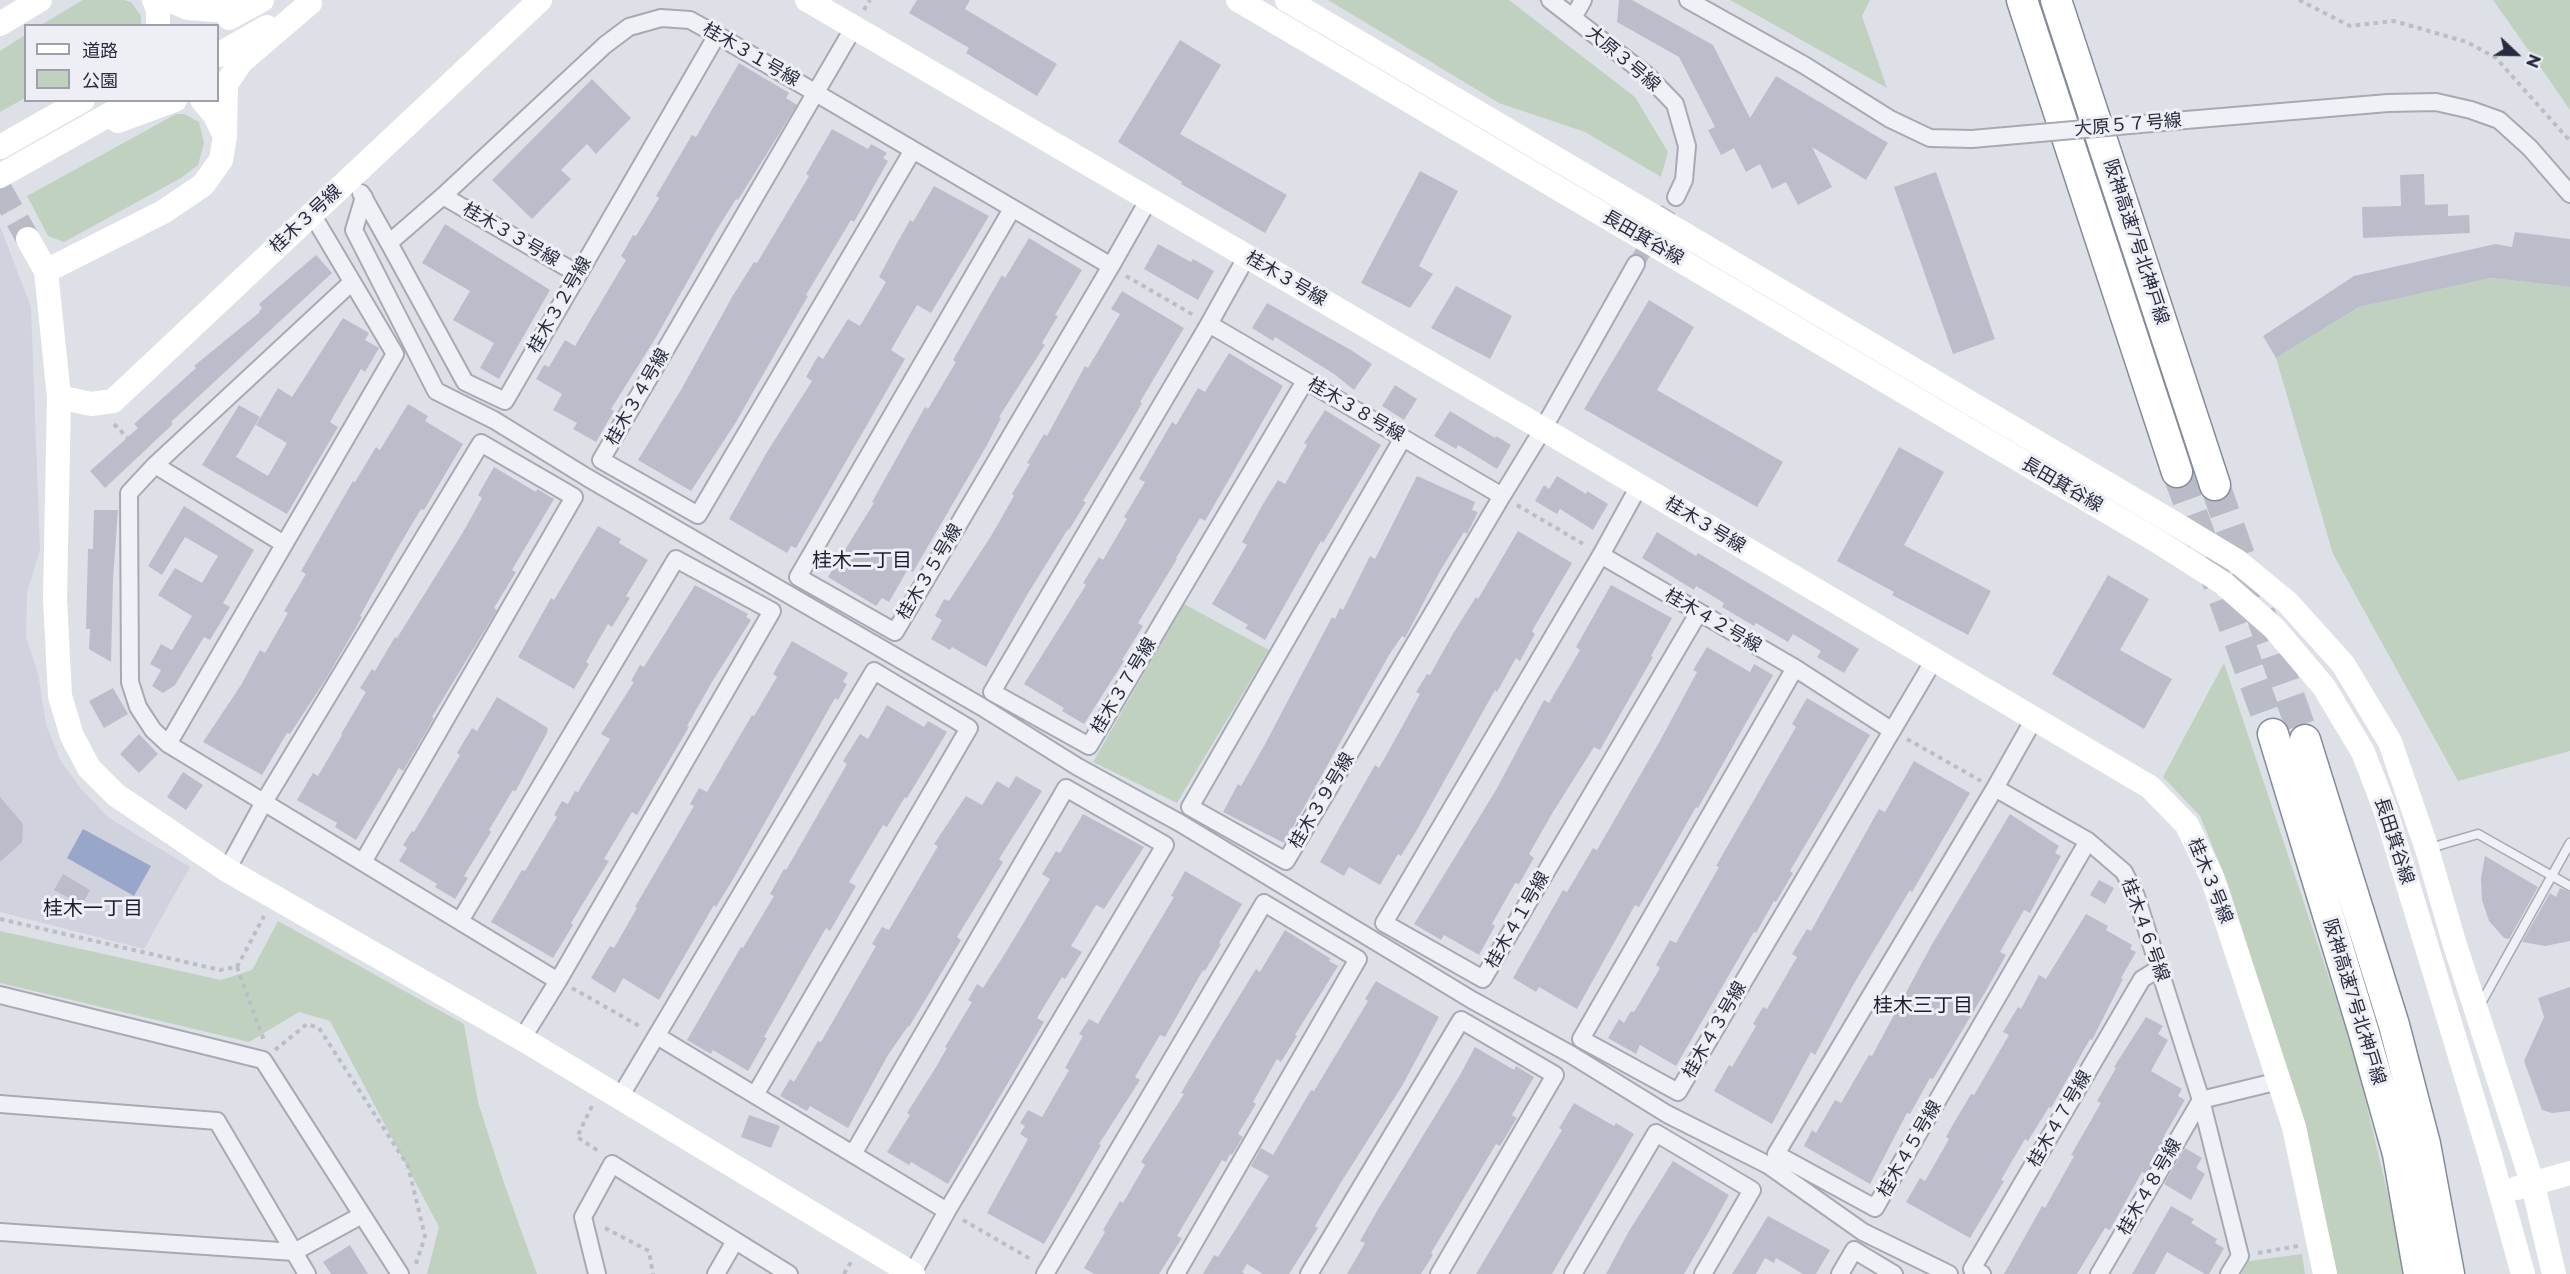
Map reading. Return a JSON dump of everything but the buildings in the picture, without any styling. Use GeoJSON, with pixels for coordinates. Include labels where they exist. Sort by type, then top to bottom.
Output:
{"type":"FeatureCollection","features":[{"type":"Feature","properties":{"kind":"highway","name":"阪神高速7号北神戸線"},"geometry":{"type":"LineString","coordinates":[[2022,0],[2177,472]]}},
{"type":"Feature","properties":{"kind":"highway","name":"阪神高速7号北神戸線"},"geometry":{"type":"LineString","coordinates":[[2056,0],[2215,485]]}},
{"type":"Feature","properties":{"kind":"highway","name":"阪神高速7号北神戸線"},"geometry":{"type":"LineString","coordinates":[[2273,734],[2361,1022],[2398,1154],[2418,1274]]}},
{"type":"Feature","properties":{"kind":"highway","name":"阪神高速7号北神戸線"},"geometry":{"type":"LineString","coordinates":[[2305,740],[2394,1025],[2425,1144],[2449,1274]]}},
{"type":"Feature","properties":{"kind":"street"},"geometry":{"type":"LineString","coordinates":[[0,24],[40,0]]}},
{"type":"Feature","properties":{"kind":"street"},"geometry":{"type":"LineString","coordinates":[[154,0],[158,10],[158,24]]}},
{"type":"Feature","properties":{"kind":"street"},"geometry":{"type":"LineString","coordinates":[[169,0],[188,8],[215,10],[242,0]]}},
{"type":"Feature","properties":{"kind":"street"},"geometry":{"type":"LineString","coordinates":[[219,25],[262,0]]}},
{"type":"Feature","properties":{"kind":"street","name":"桂木３号線"},"geometry":{"type":"LineString","coordinates":[[59,397],[91,404],[113,401],[540,0]]}},
{"type":"Feature","properties":{"kind":"street","name":"桂木３号線"},"geometry":{"type":"LineString","coordinates":[[807,0],[1543,429],[2150,787],[2187,825],[2212,877],[2294,1128],[2325,1274]]}},
{"type":"Feature","properties":{"kind":"street","name":"長田箕谷線"},"geometry":{"type":"LineString","coordinates":[[1238,0],[2157,541],[2223,583],[2274,628],[2324,687],[2363,752],[2385,809],[2501,1192],[2523,1274]]}},
{"type":"Feature","properties":{"kind":"street","name":"長田箕谷線"},"geometry":{"type":"LineString","coordinates":[[1287,0],[2237,561],[2288,603],[2343,664],[2390,742],[2427,849],[2476,1011],[2533,1185],[2554,1274]]}},
{"type":"Feature","properties":{"kind":"street","name":"大原３号線"},"geometry":{"type":"LineString","coordinates":[[1550,0],[1648,76],[1675,104],[1687,146],[1684,180],[1676,197]]}},
{"type":"Feature","properties":{"kind":"street"},"geometry":{"type":"LineString","coordinates":[[1573,18],[1583,0]]}},
{"type":"Feature","properties":{"kind":"street","name":"大原５７号線"},"geometry":{"type":"LineString","coordinates":[[1688,0],[1804,65],[1890,119],[1930,138],[1972,139],[2388,103],[2436,102],[2471,110],[2499,120],[2530,148],[2570,194]]}},
{"type":"Feature","properties":{"kind":"street"},"geometry":{"type":"LineString","coordinates":[[219,54],[313,2]]}},
{"type":"Feature","properties":{"kind":"street"},"geometry":{"type":"LineString","coordinates":[[46,271],[163,212],[203,185],[221,160],[225,136],[226,84],[241,62],[313,2]]}},
{"type":"Feature","properties":{"kind":"street","name":"桂木３１号線"},"geometry":{"type":"LineString","coordinates":[[388,243],[443,196],[605,45],[629,27],[661,18],[690,20],[717,34],[1111,266]]}},
{"type":"Feature","properties":{"kind":"street","name":"桂木３４号線"},"geometry":{"type":"LineString","coordinates":[[854,27],[601,460],[698,515],[913,150]]}},
{"type":"Feature","properties":{"kind":"street","name":"桂木３２号線"},"geometry":{"type":"LineString","coordinates":[[388,243],[465,382],[505,401],[717,34]]}},
{"type":"Feature","properties":{"kind":"street"},"geometry":{"type":"LineString","coordinates":[[33,129],[68,102]]}},
{"type":"Feature","properties":{"kind":"street"},"geometry":{"type":"LineString","coordinates":[[0,147],[80,102]]}},
{"type":"Feature","properties":{"kind":"street"},"geometry":{"type":"LineString","coordinates":[[0,176],[131,102]]}},
{"type":"Feature","properties":{"kind":"street"},"geometry":{"type":"LineString","coordinates":[[56,144],[170,102]]}},
{"type":"Feature","properties":{"kind":"street"},"geometry":{"type":"LineString","coordinates":[[204,102],[214,114],[225,136]]}},
{"type":"Feature","properties":{"kind":"street"},"geometry":{"type":"LineString","coordinates":[[352,176],[388,243]]}},
{"type":"Feature","properties":{"kind":"street","name":"桂木３３号線"},"geometry":{"type":"LineString","coordinates":[[443,196],[578,274]]}},
{"type":"Feature","properties":{"kind":"street"},"geometry":{"type":"LineString","coordinates":[[364,197],[354,230],[436,391],[494,420],[618,496],[982,707],[1078,766],[1180,823],[1462,994],[1570,1054],[1666,1114],[1768,1165],[1863,1232],[1949,1274]]}},
{"type":"Feature","properties":{"kind":"street"},"geometry":{"type":"LineString","coordinates":[[1111,266],[1149,199]]}},
{"type":"Feature","properties":{"kind":"street","name":"桂木３５号線"},"geometry":{"type":"LineString","coordinates":[[1012,208],[798,577],[895,632],[1111,266]]}},
{"type":"Feature","properties":{"kind":"street"},"geometry":{"type":"LineString","coordinates":[[168,744],[395,354],[312,214]]}},
{"type":"Feature","properties":{"kind":"street"},"geometry":{"type":"LineString","coordinates":[[324,236],[354,230]]}},
{"type":"Feature","properties":{"kind":"street"},"geometry":{"type":"LineString","coordinates":[[28,239],[46,271],[59,397],[55,599],[60,696],[72,736],[89,768],[116,795],[227,870],[522,1039],[912,1274],[947,1211],[1166,845],[1066,788],[853,1154]]}},
{"type":"Feature","properties":{"kind":"street"},"geometry":{"type":"LineString","coordinates":[[1209,324],[1247,256]]}},
{"type":"Feature","properties":{"kind":"street"},"geometry":{"type":"LineString","coordinates":[[1502,496],[1543,429],[1636,264]]}},
{"type":"Feature","properties":{"kind":"street"},"geometry":{"type":"LineString","coordinates":[[352,282],[155,465],[129,493],[130,682],[138,706],[153,730],[168,744],[558,981]]}},
{"type":"Feature","properties":{"kind":"street","name":"桂木３８号線"},"geometry":{"type":"LineString","coordinates":[[1209,324],[1502,496]]}},
{"type":"Feature","properties":{"kind":"street","name":"桂木３７号線"},"geometry":{"type":"LineString","coordinates":[[1209,324],[992,692],[1089,746],[1305,381]]}},
{"type":"Feature","properties":{"kind":"street","name":"桂木３９号線"},"geometry":{"type":"LineString","coordinates":[[1404,438],[1190,807],[1286,861],[1502,496]]}},
{"type":"Feature","properties":{"kind":"street"},"geometry":{"type":"LineString","coordinates":[[227,870],[264,802],[481,443],[574,497],[363,862]]}},
{"type":"Feature","properties":{"kind":"street"},"geometry":{"type":"LineString","coordinates":[[155,465],[284,544]]}},
{"type":"Feature","properties":{"kind":"street"},"geometry":{"type":"LineString","coordinates":[[1601,555],[1639,486]]}},
{"type":"Feature","properties":{"kind":"street","name":"桂木４２号線"},"geometry":{"type":"LineString","coordinates":[[1601,555],[1795,668],[1891,730]]}},
{"type":"Feature","properties":{"kind":"street","name":"桂木４１号線"},"geometry":{"type":"LineString","coordinates":[[1601,555],[1384,922],[1483,979],[1699,612]]}},
{"type":"Feature","properties":{"kind":"street"},"geometry":{"type":"LineString","coordinates":[[460,921],[676,559],[772,611],[558,981],[522,1039]]}},
{"type":"Feature","properties":{"kind":"street","name":"桂木４３号線"},"geometry":{"type":"LineString","coordinates":[[1795,668],[1581,1039],[1678,1092],[1934,660]]}},
{"type":"Feature","properties":{"kind":"street"},"geometry":{"type":"LineString","coordinates":[[611,1092],[657,1036],[874,671],[969,728],[755,1095]]}},
{"type":"Feature","properties":{"kind":"street"},"geometry":{"type":"LineString","coordinates":[[1995,788],[2034,719]]}},
{"type":"Feature","properties":{"kind":"street","name":"桂木４５号線"},"geometry":{"type":"LineString","coordinates":[[1995,788],[1776,1154],[1875,1208],[2088,841]]}},
{"type":"Feature","properties":{"kind":"street","name":"桂木４６号線"},"geometry":{"type":"LineString","coordinates":[[1995,788],[2088,841],[2124,872],[2136,896],[2201,1100]]}},
{"type":"Feature","properties":{"kind":"street"},"geometry":{"type":"LineString","coordinates":[[1049,1272],[1264,903],[1358,959],[1176,1274]]}},
{"type":"Feature","properties":{"kind":"street","name":"桂木４７号線"},"geometry":{"type":"LineString","coordinates":[[1982,1274],[1972,1269],[1978,1258],[2142,979],[2160,968]]}},
{"type":"Feature","properties":{"kind":"street"},"geometry":{"type":"LineString","coordinates":[[0,995],[263,1060],[400,1274]]}},
{"type":"Feature","properties":{"kind":"street"},"geometry":{"type":"LineString","coordinates":[[1310,1274],[1461,1020],[1556,1075],[1439,1274]]}},
{"type":"Feature","properties":{"kind":"street"},"geometry":{"type":"LineString","coordinates":[[657,1036],[947,1211]]}},
{"type":"Feature","properties":{"kind":"street"},"geometry":{"type":"LineString","coordinates":[[2229,1274],[2240,1256],[2201,1100],[2279,1081]]}},
{"type":"Feature","properties":{"kind":"street","name":"桂木４８号線"},"geometry":{"type":"LineString","coordinates":[[2100,1274],[2201,1100]]}},
{"type":"Feature","properties":{"kind":"street"},"geometry":{"type":"LineString","coordinates":[[0,1104],[217,1121],[307,1274]]}},
{"type":"Feature","properties":{"kind":"street"},"geometry":{"type":"LineString","coordinates":[[1573,1274],[1656,1133],[1752,1190],[1703,1274]]}},
{"type":"Feature","properties":{"kind":"street"},"geometry":{"type":"LineString","coordinates":[[597,1274],[583,1217],[612,1164],[789,1274]]}},
{"type":"Feature","properties":{"kind":"street"},"geometry":{"type":"LineString","coordinates":[[2501,1192],[2570,1173]]}},
{"type":"Feature","properties":{"kind":"street"},"geometry":{"type":"LineString","coordinates":[[0,1232],[294,1252],[362,1215]]}},
{"type":"Feature","properties":{"kind":"street"},"geometry":{"type":"LineString","coordinates":[[716,1274],[735,1241]]}},
{"type":"Feature","properties":{"kind":"street"},"geometry":{"type":"LineString","coordinates":[[1840,1274],[1854,1250],[1894,1274]]}},
{"type":"Feature","properties":{"kind":"lane"},"geometry":{"type":"LineString","coordinates":[[2427,849],[2478,834],[2570,886]]}},
{"type":"Feature","properties":{"kind":"lane"},"geometry":{"type":"LineString","coordinates":[[2476,1011],[2570,843]]}},
{"type":"Feature","properties":{"kind":"path"},"geometry":{"type":"LineString","coordinates":[[2300,0],[2350,26],[2394,21],[2467,42],[2496,58],[2570,141]]}},
{"type":"Feature","properties":{"kind":"path"},"geometry":{"type":"LineString","coordinates":[[1111,266],[1209,324]]}},
{"type":"Feature","properties":{"kind":"path"},"geometry":{"type":"LineString","coordinates":[[109,419],[155,465]]}},
{"type":"Feature","properties":{"kind":"path"},"geometry":{"type":"LineString","coordinates":[[1502,496],[1601,555]]}},
{"type":"Feature","properties":{"kind":"path"},"geometry":{"type":"LineString","coordinates":[[1891,730],[1995,788]]}},
{"type":"Feature","properties":{"kind":"path"},"geometry":{"type":"LineString","coordinates":[[263,1060],[265,1045],[237,967],[267,910]]}},
{"type":"Feature","properties":{"kind":"path"},"geometry":{"type":"LineString","coordinates":[[0,919],[220,970],[237,967]]}},
{"type":"Feature","properties":{"kind":"path"},"geometry":{"type":"LineString","coordinates":[[558,981],[657,1036]]}},
{"type":"Feature","properties":{"kind":"path"},"geometry":{"type":"LineString","coordinates":[[263,1060],[307,1024],[319,1028],[408,1166],[425,1236],[412,1274]]}},
{"type":"Feature","properties":{"kind":"path"},"geometry":{"type":"LineString","coordinates":[[611,1092],[577,1137],[605,1155],[612,1164]]}},
{"type":"Feature","properties":{"kind":"path"},"geometry":{"type":"LineString","coordinates":[[947,1211],[1049,1272]]}},
{"type":"Feature","properties":{"kind":"path"},"geometry":{"type":"LineString","coordinates":[[583,1217],[649,1251],[653,1274]]}},
{"type":"Feature","properties":{"kind":"path"},"geometry":{"type":"LineString","coordinates":[[2240,1256],[2320,1243]]}},
{"type":"Feature","properties":{"kind":"shaded area"},"geometry":{"type":"Polygon","coordinates":[[[0,226],[31,307],[40,550],[27,593],[26,637],[38,673],[46,724],[60,760],[82,790],[109,818],[190,867],[144,949],[0,912],[0,226]]]}},
{"type":"Feature","properties":{"kind":"green space"},"geometry":{"type":"Polygon","coordinates":[[[83,0],[124,0],[131,2],[141,16],[141,24],[43,24],[83,0]]]}},
{"type":"Feature","properties":{"kind":"green space"},"geometry":{"type":"Polygon","coordinates":[[[1328,0],[1509,0],[1635,97],[1668,152],[1661,177],[1585,132],[1499,103],[1328,0]]]}},
{"type":"Feature","properties":{"kind":"green space"},"geometry":{"type":"Polygon","coordinates":[[[1730,0],[1870,0],[1862,16],[1887,88],[1730,0]]]}},
{"type":"Feature","properties":{"kind":"green space"},"geometry":{"type":"Polygon","coordinates":[[[2493,0],[2570,0],[2570,110],[2534,58],[2493,0]]]}},
{"type":"Feature","properties":{"kind":"green space"},"geometry":{"type":"Polygon","coordinates":[[[24,36],[24,99],[0,112],[0,51],[24,36]]]}},
{"type":"Feature","properties":{"kind":"green space"},"geometry":{"type":"Polygon","coordinates":[[[176,114],[184,114],[199,122],[204,143],[198,165],[181,178],[64,242],[48,236],[27,196],[176,114]]]}},
{"type":"Feature","properties":{"kind":"green space"},"geometry":{"type":"Polygon","coordinates":[[[2491,278],[2570,287],[2570,751],[2458,781],[2333,554],[2276,358],[2359,307],[2491,278]]]}},
{"type":"Feature","properties":{"kind":"green space"},"geometry":{"type":"Polygon","coordinates":[[[1184,604],[1269,650],[1177,803],[1093,762],[1184,604]]]}},
{"type":"Feature","properties":{"kind":"green space"},"geometry":{"type":"Polygon","coordinates":[[[2224,663],[2355,1056],[2398,1237],[2402,1274],[2337,1274],[2301,1119],[2228,884],[2200,816],[2163,777],[2224,663]]]}},
{"type":"Feature","properties":{"kind":"green space"},"geometry":{"type":"Polygon","coordinates":[[[278,921],[464,1024],[478,1102],[537,1274],[427,1274],[439,1227],[330,1021],[299,1012],[249,1042],[0,983],[0,931],[221,980],[252,970],[278,921]]]}},
{"type":"Feature","properties":{"kind":"green space"},"geometry":{"type":"Polygon","coordinates":[[[2302,1254],[2305,1274],[2241,1274],[2249,1261],[2302,1254]]]}},
{"type":"Feature","properties":{"kind":"water"},"geometry":{"type":"Polygon","coordinates":[[[83,829],[151,866],[134,896],[67,858],[83,829]]]}},
{"type":"Feature","properties":{"kind":"tunnel"},"geometry":{"type":"LineString","coordinates":[[0,189],[28,239]]}},
{"type":"Feature","properties":{"kind":"tunnel"},"geometry":{"type":"LineString","coordinates":[[1636,264],[1676,197]]}},
{"type":"Feature","properties":{"kind":"tunnel"},"geometry":{"type":"LineString","coordinates":[[2177,472],[2273,734]]}},
{"type":"Feature","properties":{"kind":"tunnel"},"geometry":{"type":"LineString","coordinates":[[2215,485],[2305,740]]}},
{"type":"Feature","properties":{"kind":"district","name":"桂木二丁目"},"geometry":{"type":"Point","coordinates":[862,561]}},
{"type":"Feature","properties":{"kind":"district","name":"桂木一丁目"},"geometry":{"type":"Point","coordinates":[93,909]}},
{"type":"Feature","properties":{"kind":"district","name":"桂木三丁目"},"geometry":{"type":"Point","coordinates":[1923,1006]}}]}
